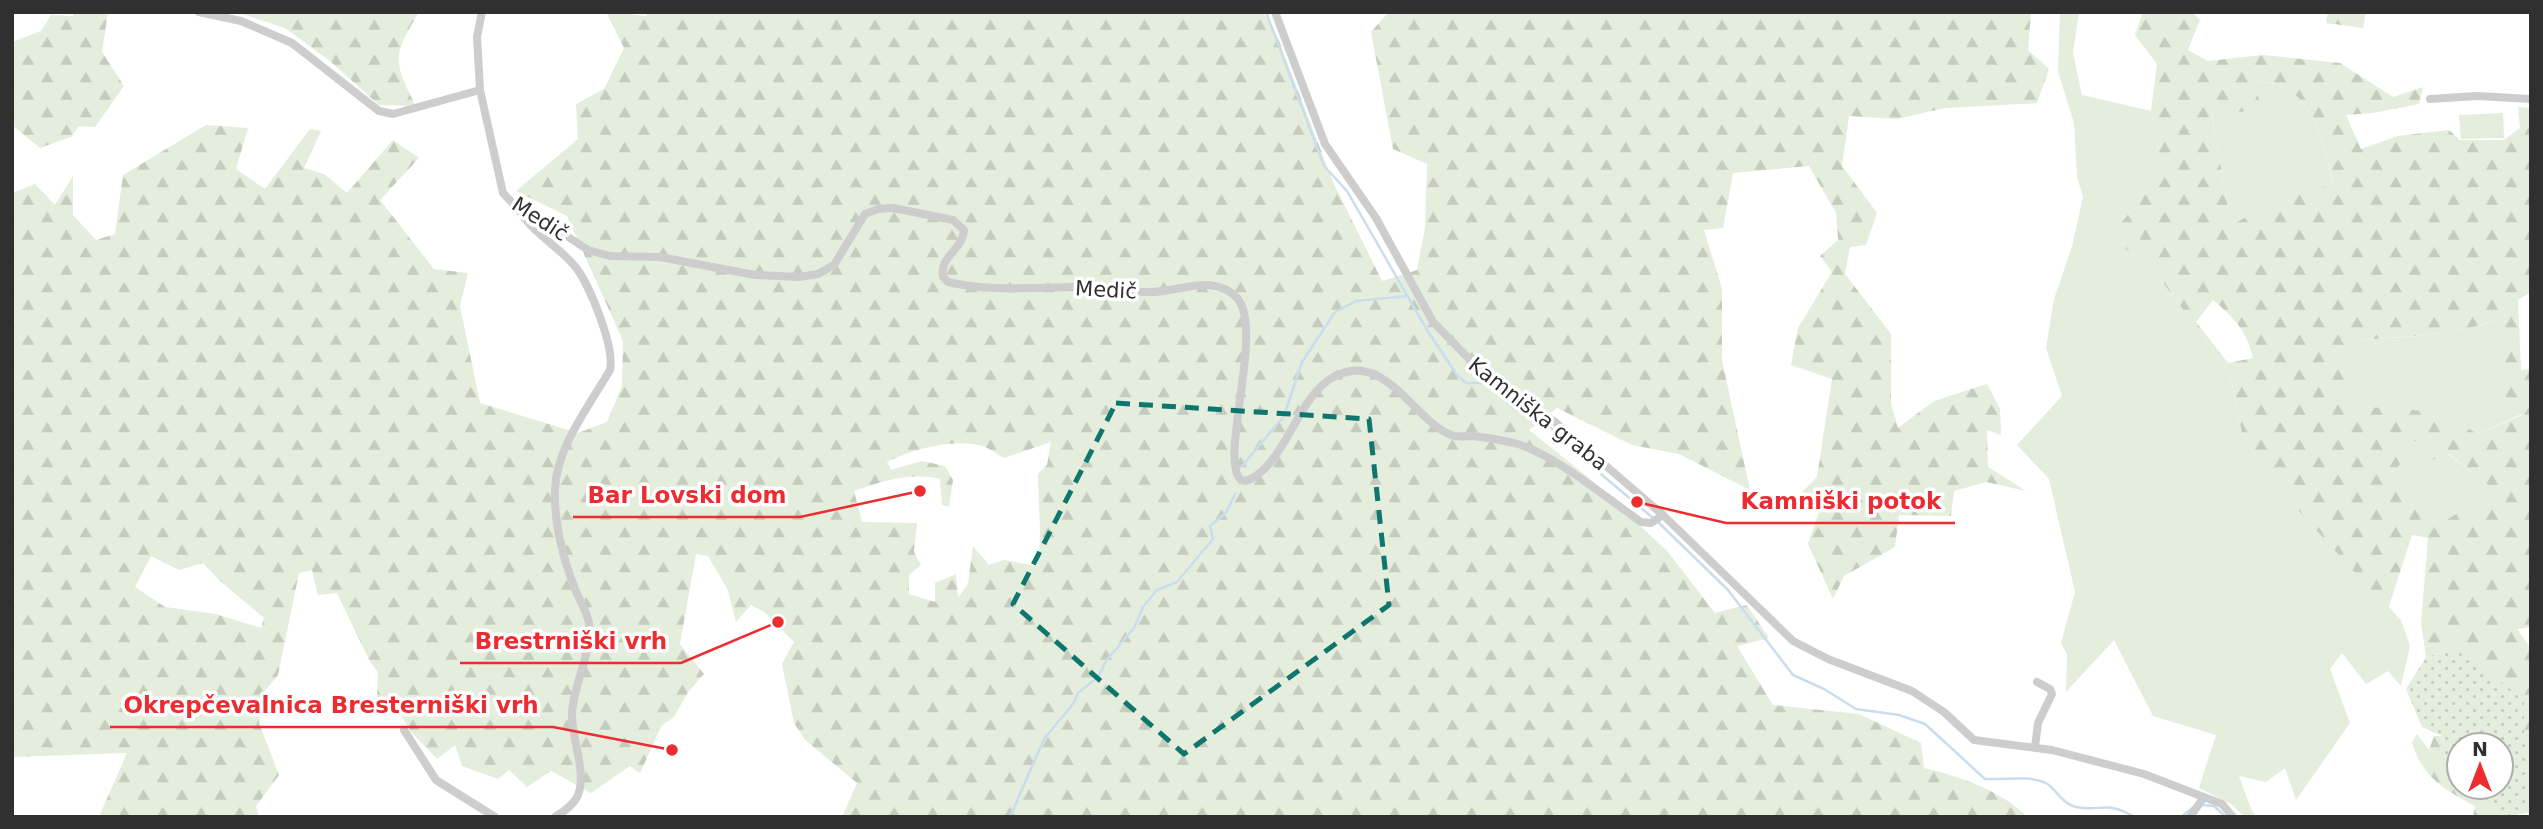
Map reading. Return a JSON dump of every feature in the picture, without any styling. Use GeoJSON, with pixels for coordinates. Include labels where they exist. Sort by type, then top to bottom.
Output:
{"type":"FeatureCollection","features":[{"type":"Feature","properties":{"kind":"street"},"geometry":{"type":"LineString","coordinates":[[199,12],[241,21],[292,43],[379,111],[393,114],[480,90]]}},
{"type":"Feature","properties":{"kind":"street","name":"Medič"},"geometry":{"type":"LineString","coordinates":[[482,12],[477,37],[480,90],[503,193],[519,210],[544,221],[588,250],[610,256],[660,257],[732,272],[799,277],[818,274],[834,265],[865,214],[893,208],[960,225],[964,237],[943,265],[943,277],[948,282],[1007,290],[1077,287],[1150,292],[1198,285],[1216,286],[1237,298],[1245,319],[1243,384],[1233,459],[1234,472],[1241,480],[1247,481],[1260,473],[1315,394],[1330,380],[1347,372],[1371,372],[1405,393],[1438,429],[1454,437],[1473,436],[1534,450],[1641,522],[1657,519]]}},
{"type":"Feature","properties":{"kind":"street","name":"Kamniška graba"},"geometry":{"type":"LineString","coordinates":[[1275,12],[1325,144],[1376,218],[1433,322],[1479,369],[1555,422],[1657,519],[1793,641],[1828,659],[1912,691],[1944,712],[1974,740],[2035,747],[2144,774],[2202,802],[2222,804],[2233,817]]}},
{"type":"Feature","properties":{"kind":"street"},"geometry":{"type":"LineString","coordinates":[[2430,99],[2477,96],[2531,99]]}},
{"type":"Feature","properties":{"kind":"street"},"geometry":{"type":"LineString","coordinates":[[519,210],[528,224],[576,266],[610,341],[612,359],[610,370],[557,470],[555,492],[560,541],[572,582],[588,620],[590,636],[575,683],[572,716],[579,768],[579,794],[571,805],[555,817]]}},
{"type":"Feature","properties":{"kind":"street"},"geometry":{"type":"LineString","coordinates":[[2035,747],[2038,723],[2052,694],[2050,689],[2037,682]]}},
{"type":"Feature","properties":{"kind":"street"},"geometry":{"type":"LineString","coordinates":[[404,730],[436,780],[495,817]]}},
{"type":"Feature","properties":{"kind":"street"},"geometry":{"type":"LineString","coordinates":[[2190,817],[2202,802]]}},
{"type":"Feature","properties":{"kind":"highlighted area"},"geometry":{"type":"Polygon","coordinates":[[[1116,403],[1369,419],[1389,605],[1184,754],[1013,604],[1116,403]]]}},
{"type":"Feature","properties":{"kind":"green space"},"geometry":{"type":"Polygon","coordinates":[[[74,12],[108,12],[102,52],[124,86],[95,127],[79,126],[71,137],[40,148],[12,125],[12,42],[41,31],[51,15],[73,16],[74,12]]]}},
{"type":"Feature","properties":{"kind":"green space"},"geometry":{"type":"Polygon","coordinates":[[[236,12],[419,12],[404,39],[399,58],[403,78],[416,106],[379,105],[330,61],[285,28],[236,12]]]}},
{"type":"Feature","properties":{"kind":"green space"},"geometry":{"type":"Polygon","coordinates":[[[606,12],[647,16],[646,12],[1263,12],[1278,38],[1333,182],[1382,281],[1417,270],[1425,228],[1427,164],[1393,149],[1371,32],[1389,12],[2031,12],[2028,50],[2049,69],[2037,103],[1945,108],[1897,119],[1849,116],[1842,166],[1877,213],[1866,245],[1850,247],[1845,274],[1891,334],[1891,403],[1898,428],[1934,401],[1987,384],[2000,409],[2001,435],[1987,430],[1988,467],[2026,491],[1986,482],[1954,491],[1951,516],[1899,515],[1895,547],[1844,576],[1833,599],[1808,544],[1819,512],[1802,492],[1817,477],[1832,379],[1791,365],[1798,328],[1832,272],[1820,256],[1838,240],[1836,213],[1809,166],[1733,173],[1723,228],[1704,230],[1722,289],[1722,360],[1750,490],[1679,454],[1632,445],[1557,408],[1529,430],[1589,478],[1668,552],[1715,613],[1747,605],[1769,638],[1737,646],[1773,705],[1859,714],[1921,743],[1924,768],[1951,775],[1993,792],[2027,817],[842,817],[857,783],[805,740],[794,723],[782,664],[794,642],[764,612],[751,605],[736,622],[728,590],[708,556],[696,554],[680,644],[704,674],[688,692],[674,717],[662,725],[640,773],[630,766],[591,793],[551,771],[527,787],[509,770],[498,779],[462,766],[455,745],[437,759],[411,732],[398,710],[377,700],[378,672],[369,660],[337,593],[318,595],[312,570],[299,573],[278,675],[264,692],[259,723],[279,775],[256,806],[259,817],[99,817],[127,753],[12,757],[12,193],[35,184],[55,205],[73,176],[73,215],[96,240],[115,234],[123,175],[206,125],[248,128],[236,169],[265,189],[310,129],[321,131],[304,168],[324,174],[347,193],[393,140],[419,158],[380,200],[434,269],[468,273],[460,306],[480,403],[578,433],[607,422],[622,386],[623,341],[567,216],[516,191],[578,139],[576,104],[604,89],[624,48],[606,12]],[[1051,442],[1004,458],[974,444],[948,444],[922,449],[887,462],[891,470],[922,461],[945,466],[953,480],[949,507],[942,505],[940,479],[907,477],[854,491],[862,522],[917,523],[914,552],[921,565],[909,575],[909,594],[935,602],[935,583],[956,574],[958,598],[968,584],[973,546],[989,565],[1004,560],[1037,566],[1040,532],[1038,474],[1047,465],[1051,442]],[[151,556],[135,587],[165,607],[216,614],[261,628],[264,618],[203,563],[179,570],[151,556]]]}},
{"type":"Feature","properties":{"kind":"green space"},"geometry":{"type":"Polygon","coordinates":[[[2060,12],[2079,12],[2073,53],[2082,95],[2151,111],[2163,171],[2121,223],[2124,248],[2153,269],[2230,374],[2242,433],[2269,478],[2401,620],[2410,646],[2401,686],[2388,671],[2366,684],[2342,653],[2330,669],[2350,723],[2296,800],[2285,768],[2266,782],[2239,776],[2252,811],[2257,817],[2245,817],[2231,804],[2199,788],[2216,735],[2153,716],[2114,640],[2066,692],[2067,654],[2061,643],[2075,592],[2049,479],[2017,445],[2062,396],[2046,348],[2054,299],[2072,247],[2083,197],[2077,177],[2074,123],[2058,72],[2060,12]]]}},
{"type":"Feature","properties":{"kind":"green space"},"geometry":{"type":"Polygon","coordinates":[[[2143,12],[2192,12],[2200,20],[2188,50],[2208,61],[2263,55],[2340,63],[2393,97],[2423,87],[2419,104],[2346,115],[2361,149],[2398,136],[2449,130],[2460,140],[2504,140],[2520,128],[2518,107],[2531,108],[2531,292],[2518,300],[2521,370],[2531,369],[2531,627],[2517,629],[2531,649],[2531,744],[2524,746],[2456,649],[2426,657],[2421,623],[2428,538],[2412,535],[2388,609],[2269,478],[2242,433],[2230,374],[2153,269],[2124,248],[2121,223],[2163,171],[2151,111],[2157,64],[2135,35],[2143,12]],[[2252,80],[2262,108],[2212,117],[2231,225],[2287,196],[2334,184],[2319,130],[2302,101],[2273,84],[2252,80]],[[2213,300],[2196,322],[2228,363],[2253,358],[2239,326],[2213,300]],[[2506,314],[2489,322],[2450,332],[2348,341],[2350,406],[2446,415],[2477,434],[2522,415],[2507,398],[2499,379],[2499,357],[2506,314]],[[2402,441],[2403,462],[2392,472],[2410,497],[2409,509],[2428,509],[2444,521],[2460,512],[2507,500],[2449,454],[2432,460],[2430,441],[2402,441]]]}},
{"type":"Feature","properties":{"kind":"green space"},"geometry":{"type":"Polygon","coordinates":[[[2328,12],[2366,12],[2363,28],[2326,23],[2328,12]]]}},
{"type":"Feature","properties":{"kind":"green space"},"geometry":{"type":"Polygon","coordinates":[[[2251,80],[2289,91],[2302,102],[2318,130],[2334,185],[2287,196],[2231,226],[2212,116],[2261,108],[2251,80]]]}},
{"type":"Feature","properties":{"kind":"green space"},"geometry":{"type":"Polygon","coordinates":[[[2503,113],[2504,138],[2461,139],[2459,115],[2503,113]]]}},
{"type":"Feature","properties":{"kind":"green space"},"geometry":{"type":"Polygon","coordinates":[[[2506,314],[2500,367],[2506,390],[2522,414],[2477,434],[2446,415],[2349,406],[2348,341],[2452,332],[2491,322],[2506,314]]]}},
{"type":"Feature","properties":{"kind":"green space"},"geometry":{"type":"Polygon","coordinates":[[[2401,441],[2431,441],[2508,500],[2460,512],[2444,521],[2428,509],[2409,510],[2392,472],[2403,462],[2401,441]]]}},
{"type":"Feature","properties":{"kind":"green space"},"geometry":{"type":"Polygon","coordinates":[[[2456,649],[2524,699],[2524,745],[2531,744],[2531,812],[2507,817],[2489,801],[2515,801],[2515,731],[2445,731],[2445,754],[2442,736],[2422,727],[2406,689],[2426,657],[2456,649]]]}},
{"type":"Feature","properties":{"kind":"green space"},"geometry":{"type":"Polygon","coordinates":[[[2417,734],[2429,750],[2434,736],[2442,736],[2445,788],[2428,774],[2412,743],[2417,734]]]}},
{"type":"Feature","properties":{"kind":"green space"},"geometry":{"type":"Polygon","coordinates":[[[2466,801],[2492,801],[2507,817],[2473,817],[2475,806],[2466,801]]]}},
{"type":"Feature","properties":{"kind":"waterway"},"geometry":{"type":"LineString","coordinates":[[1266,12],[1324,166],[1347,191],[1427,330],[1457,375],[1466,383],[1486,383],[1516,410],[1542,421],[1572,444],[1588,463],[1653,518]]}},
{"type":"Feature","properties":{"kind":"waterway"},"geometry":{"type":"LineString","coordinates":[[1242,466],[1284,416],[1302,362],[1335,312],[1356,301],[1408,296]]}},
{"type":"Feature","properties":{"kind":"waterway"},"geometry":{"type":"LineString","coordinates":[[1010,817],[1044,739],[1073,704],[1078,693],[1099,676],[1106,661],[1134,628],[1143,607],[1157,590],[1177,582],[1213,539],[1210,526],[1226,513],[1235,494]]}},
{"type":"Feature","properties":{"kind":"waterway"},"geometry":{"type":"LineString","coordinates":[[1658,522],[1728,590],[1793,675],[1824,689],[1856,709],[1899,715],[1925,724],[1985,779],[2024,778],[2039,781],[2046,783],[2076,807],[2117,809],[2134,817]]}},
{"type":"Feature","properties":{"kind":"waterway"},"geometry":{"type":"LineString","coordinates":[[2202,805],[2214,806],[2226,817]]}},
{"type":"Feature","properties":{"kind":"waterway"},"geometry":{"type":"LineString","coordinates":[[2181,817],[2195,806]]}},
{"type":"Feature","properties":{"kind":"place","name":"Bar Lovski dom"},"geometry":{"type":"Point","coordinates":[920,491]}},
{"type":"Feature","properties":{"kind":"place","name":"Kamniški potok"},"geometry":{"type":"Point","coordinates":[1637,502]}},
{"type":"Feature","properties":{"kind":"place","name":"Brestrniški vrh"},"geometry":{"type":"Point","coordinates":[778,622]}},
{"type":"Feature","properties":{"kind":"place","name":"Okrepčevalnica Bresterniški vrh"},"geometry":{"type":"Point","coordinates":[672,750]}}]}
